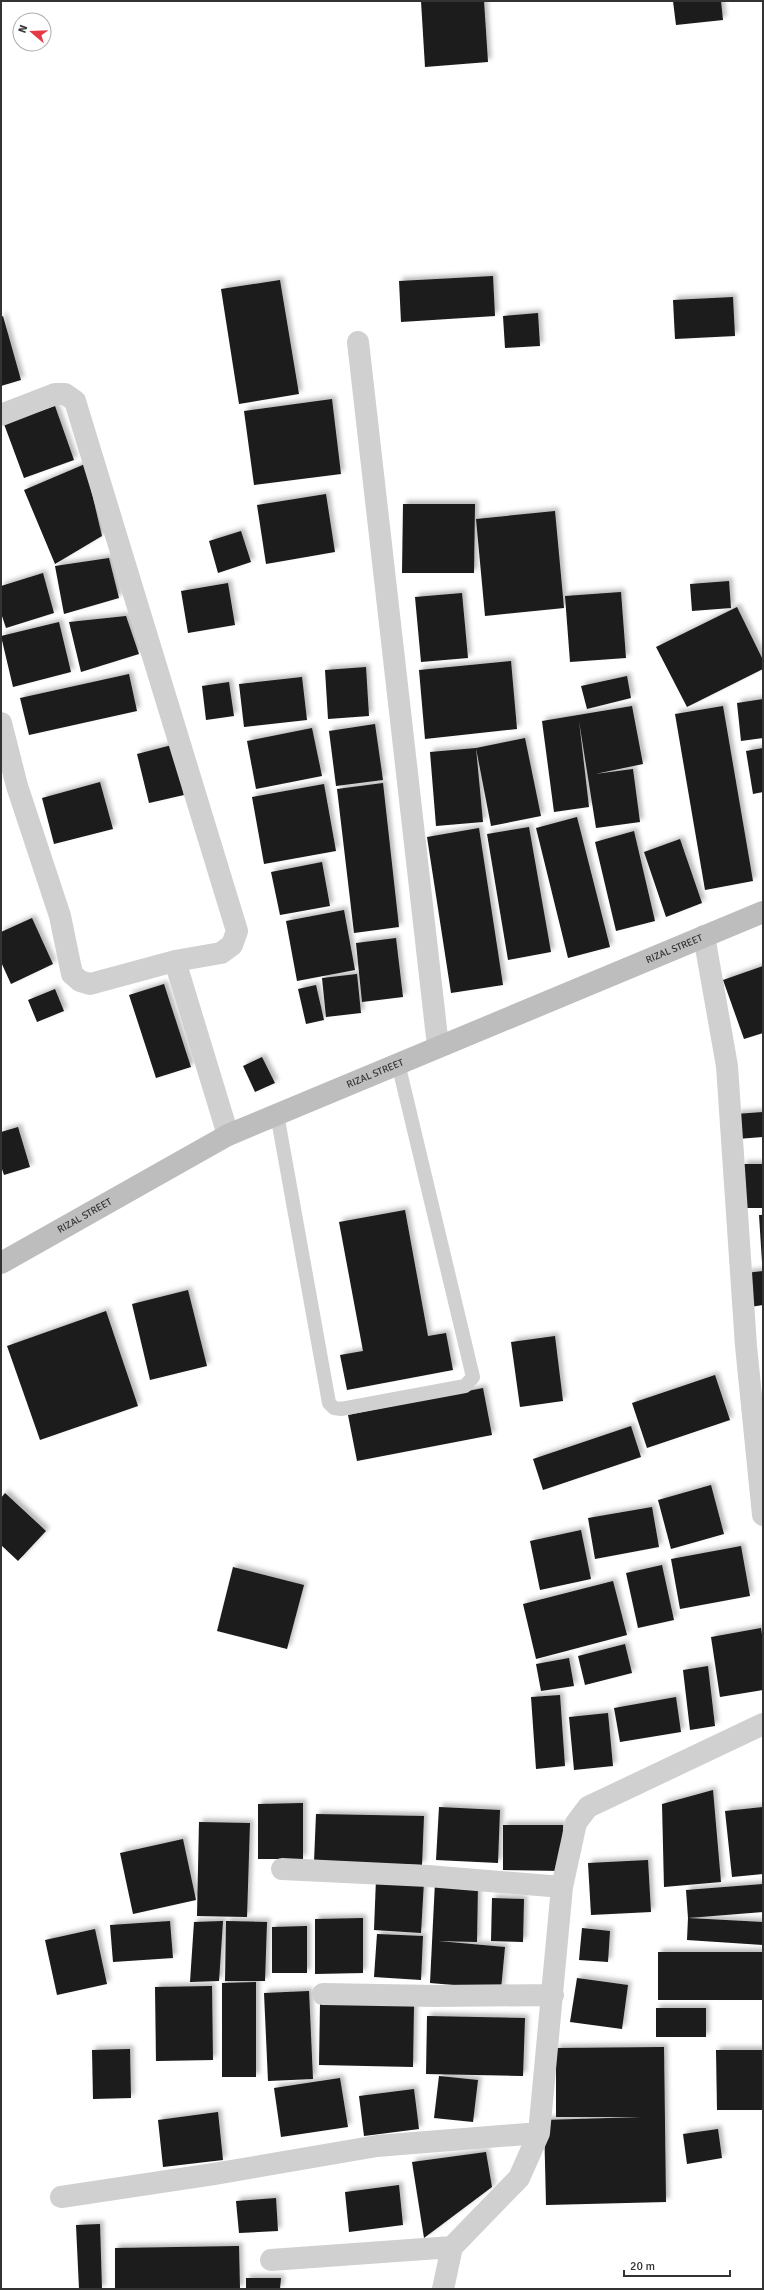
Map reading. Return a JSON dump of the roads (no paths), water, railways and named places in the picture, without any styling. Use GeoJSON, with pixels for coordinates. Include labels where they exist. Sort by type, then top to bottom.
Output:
{"type":"FeatureCollection","features":[{"type":"Feature","properties":{"kind":"main road","name":"RIZAL STREET"},"geometry":{"type":"LineString","coordinates":[[1,1263],[228,1135],[438,1046],[763,912]]}},
{"type":"Feature","properties":{"kind":"street"},"geometry":{"type":"LineString","coordinates":[[358,342],[438,1046]]}},
{"type":"Feature","properties":{"kind":"street"},"geometry":{"type":"LineString","coordinates":[[1,415],[55,394],[65,394],[75,401],[237,931],[232,945],[221,953],[175,961],[90,984],[80,981],[72,974],[60,916],[17,786],[1,723]]}},
{"type":"Feature","properties":{"kind":"street"},"geometry":{"type":"LineString","coordinates":[[704,936],[727,1066],[746,1346],[763,1515]]}},
{"type":"Feature","properties":{"kind":"street"},"geometry":{"type":"LineString","coordinates":[[175,961],[228,1135]]}},
{"type":"Feature","properties":{"kind":"street"},"geometry":{"type":"LineString","coordinates":[[443,2289],[452,2247],[519,2178],[539,2133],[562,1887],[576,1823],[588,1807],[763,1724]]}},
{"type":"Feature","properties":{"kind":"street"},"geometry":{"type":"LineString","coordinates":[[282,1869],[428,1876],[562,1887]]}},
{"type":"Feature","properties":{"kind":"street"},"geometry":{"type":"LineString","coordinates":[[323,1994],[435,1996],[553,1995]]}},
{"type":"Feature","properties":{"kind":"street"},"geometry":{"type":"LineString","coordinates":[[61,2197],[214,2174],[377,2146],[539,2133]]}},
{"type":"Feature","properties":{"kind":"street"},"geometry":{"type":"LineString","coordinates":[[271,2260],[452,2247]]}},
{"type":"Feature","properties":{"kind":"lane"},"geometry":{"type":"LineString","coordinates":[[277,1114],[329,1403],[334,1408],[341,1409],[465,1386],[473,1377],[398,1063]]}}]}
